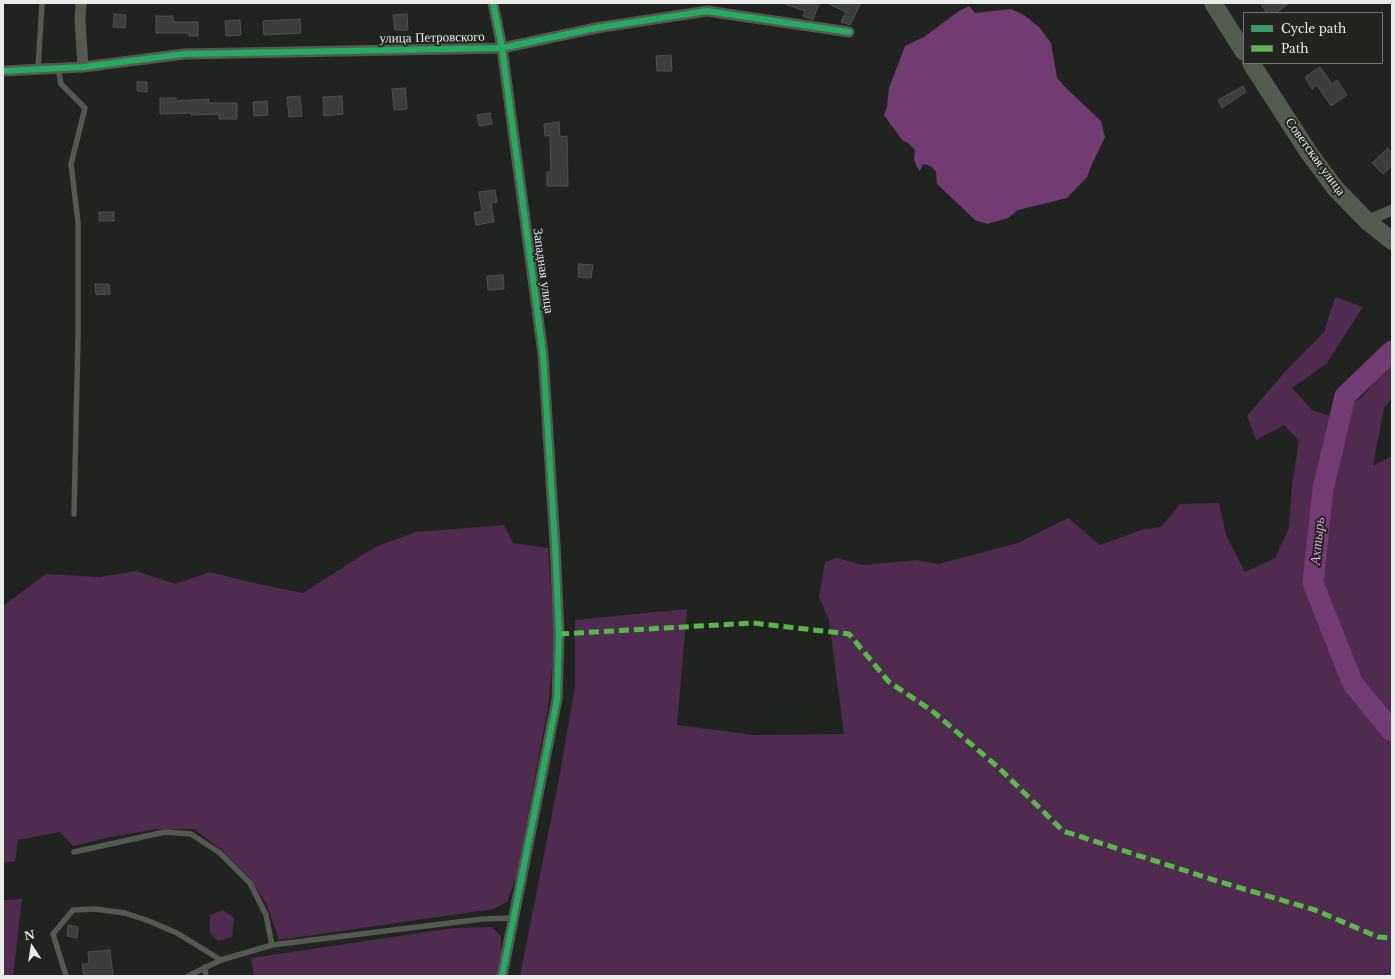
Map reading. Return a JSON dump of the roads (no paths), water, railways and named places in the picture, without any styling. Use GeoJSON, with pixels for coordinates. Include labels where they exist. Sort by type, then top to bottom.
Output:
{"type":"FeatureCollection","features":[{"type":"Feature","properties":{"kind":"highway"},"geometry":{"type":"LineString","coordinates":[[1213,3],[1243,50]]}},
{"type":"Feature","properties":{"kind":"highway","name":"Советская улица"},"geometry":{"type":"LineString","coordinates":[[1252,64],[1314,159],[1335,188],[1367,221],[1392,241]]}},
{"type":"Feature","properties":{"kind":"street"},"geometry":{"type":"LineString","coordinates":[[81,3],[80,20],[83,67]]}},
{"type":"Feature","properties":{"kind":"street","name":"Западная улица"},"geometry":{"type":"LineString","coordinates":[[493,3],[502,48],[543,354],[560,634],[557,700],[502,976]]}},
{"type":"Feature","properties":{"kind":"street","name":"улица Петровского"},"geometry":{"type":"LineString","coordinates":[[3,71],[83,67],[184,54],[502,48],[596,28],[707,11],[850,32]]}},
{"type":"Feature","properties":{"kind":"street"},"geometry":{"type":"LineString","coordinates":[[1367,221],[1392,210]]}},
{"type":"Feature","properties":{"kind":"lane"},"geometry":{"type":"LineString","coordinates":[[38,69],[42,3]]}},
{"type":"Feature","properties":{"kind":"lane"},"geometry":{"type":"LineString","coordinates":[[58,68],[61,84],[85,108],[71,164],[78,222],[78,344],[74,514]]}},
{"type":"Feature","properties":{"kind":"lane"},"geometry":{"type":"LineString","coordinates":[[74,852],[165,832],[192,834],[220,853],[250,883],[266,915],[272,945]]}},
{"type":"Feature","properties":{"kind":"lane"},"geometry":{"type":"LineString","coordinates":[[66,976],[53,934],[73,910],[95,909],[125,913],[149,921],[177,933],[221,960]]}},
{"type":"Feature","properties":{"kind":"lane"},"geometry":{"type":"LineString","coordinates":[[188,976],[221,960],[272,945],[482,919],[513,918]]}},
{"type":"Feature","properties":{"kind":"lane"},"geometry":{"type":"LineString","coordinates":[[205,967],[206,976]]}},
{"type":"Feature","properties":{"kind":"waterway","name":"Ахтырь"},"geometry":{"type":"LineString","coordinates":[[1392,351],[1345,396],[1323,489],[1313,583],[1353,684],[1392,731]]}}]}
